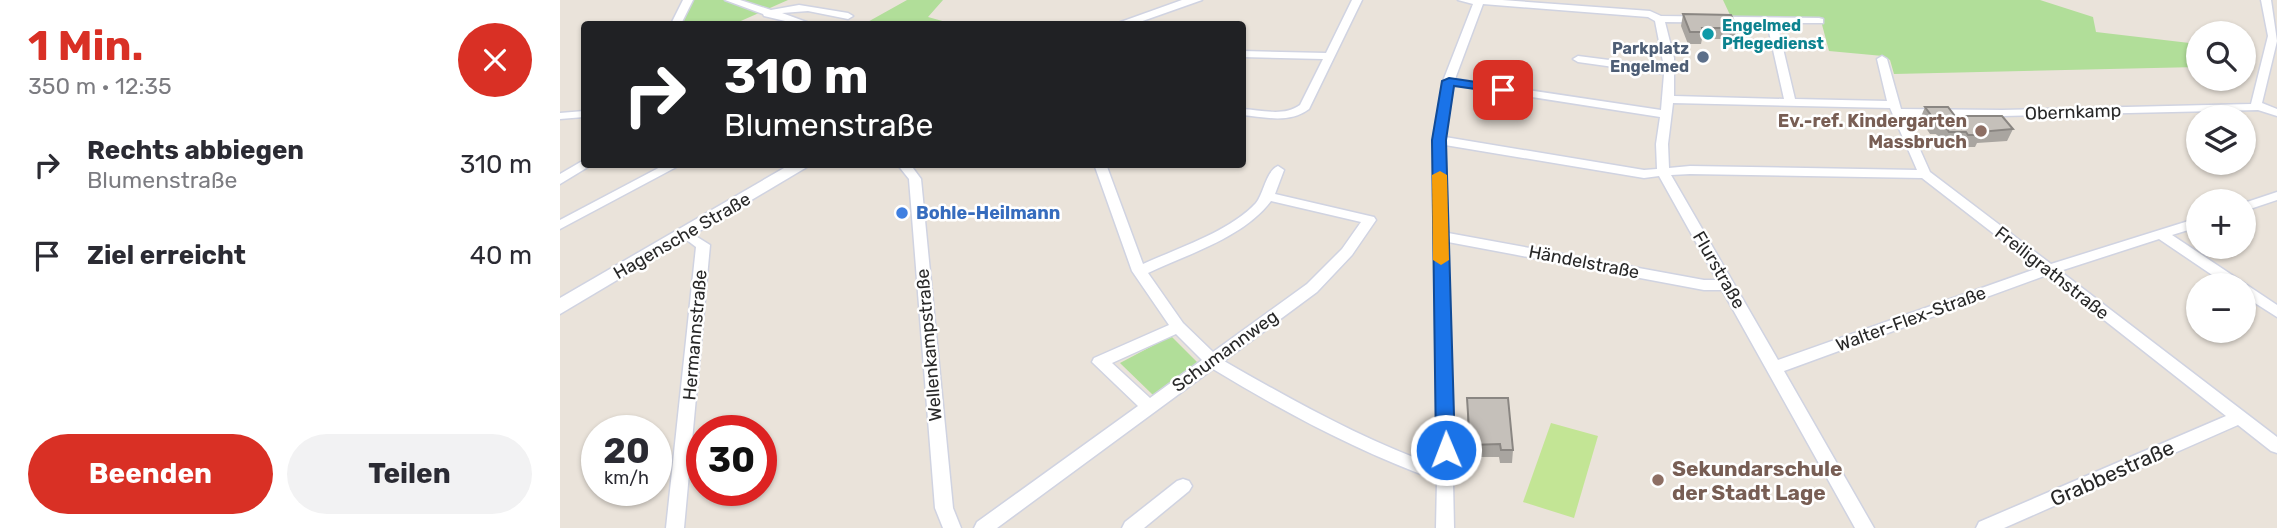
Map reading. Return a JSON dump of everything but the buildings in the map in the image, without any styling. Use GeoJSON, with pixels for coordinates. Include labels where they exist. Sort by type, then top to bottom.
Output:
{"type":"FeatureCollection","features":[{"type":"Feature","properties":{"kind":"street"},"geometry":{"type":"LineString","coordinates":[[678,21],[688,0]]}},
{"type":"Feature","properties":{"kind":"street"},"geometry":{"type":"LineString","coordinates":[[730,0],[795,21]]}},
{"type":"Feature","properties":{"kind":"street"},"geometry":{"type":"LineString","coordinates":[[1131,21],[1195,0]]}},
{"type":"Feature","properties":{"kind":"street"},"geometry":{"type":"LineString","coordinates":[[1246,112],[1299,113],[1305,107],[1357,0]]}},
{"type":"Feature","properties":{"kind":"street"},"geometry":{"type":"LineString","coordinates":[[1463,0],[1654,16],[1819,21]]}},
{"type":"Feature","properties":{"kind":"street","name":"Flurstraße"},"geometry":{"type":"LineString","coordinates":[[1645,0],[1667,42],[1669,71],[1660,144],[1664,174],[1865,528]]}},
{"type":"Feature","properties":{"kind":"street"},"geometry":{"type":"LineString","coordinates":[[2255,105],[2273,36],[2266,0]]}},
{"type":"Feature","properties":{"kind":"street"},"geometry":{"type":"LineString","coordinates":[[1445,528],[1439,140],[1449,81],[1479,1]]}},
{"type":"Feature","properties":{"kind":"street"},"geometry":{"type":"LineString","coordinates":[[768,14],[786,7],[800,6],[848,16]]}},
{"type":"Feature","properties":{"kind":"street"},"geometry":{"type":"LineString","coordinates":[[1771,21],[1790,102]]}},
{"type":"Feature","properties":{"kind":"street"},"geometry":{"type":"LineString","coordinates":[[1246,54],[1328,56]]}},
{"type":"Feature","properties":{"kind":"street"},"geometry":{"type":"LineString","coordinates":[[1578,59],[1669,71]]}},
{"type":"Feature","properties":{"kind":"street","name":"Freiligrathstraße"},"geometry":{"type":"LineString","coordinates":[[1882,59],[1896,109],[1925,174],[2277,446]]}},
{"type":"Feature","properties":{"kind":"street","name":"Obernkamp"},"geometry":{"type":"LineString","coordinates":[[1449,81],[1666,107],[1790,102],[1896,109],[2186,108]]}},
{"type":"Feature","properties":{"kind":"street","name":"Obernkamp"},"geometry":{"type":"LineString","coordinates":[[2256,108],[2277,113]]}},
{"type":"Feature","properties":{"kind":"street"},"geometry":{"type":"LineString","coordinates":[[560,116],[581,114]]}},
{"type":"Feature","properties":{"kind":"street"},"geometry":{"type":"LineString","coordinates":[[1439,140],[1644,174],[1690,170],[1925,174]]}},
{"type":"Feature","properties":{"kind":"street"},"geometry":{"type":"LineString","coordinates":[[560,180],[581,166]]}},
{"type":"Feature","properties":{"kind":"street"},"geometry":{"type":"LineString","coordinates":[[560,225],[668,168]]}},
{"type":"Feature","properties":{"kind":"street","name":"Hagensche Straße"},"geometry":{"type":"LineString","coordinates":[[560,307],[797,168]]}},
{"type":"Feature","properties":{"kind":"street","name":"Wellenkampstraße"},"geometry":{"type":"LineString","coordinates":[[906,168],[915,178],[942,495],[952,528]]}},
{"type":"Feature","properties":{"kind":"street"},"geometry":{"type":"LineString","coordinates":[[1105,168],[1139,271],[1178,327],[1212,361],[1273,397],[1395,458],[1446,476]]}},
{"type":"Feature","properties":{"kind":"street"},"geometry":{"type":"LineString","coordinates":[[1139,271],[1232,227],[1253,212],[1268,196],[1278,170]]}},
{"type":"Feature","properties":{"kind":"street","name":"Schumannweg"},"geometry":{"type":"LineString","coordinates":[[984,528],[1312,288],[1347,252],[1369,220],[1268,196]]}},
{"type":"Feature","properties":{"kind":"street"},"geometry":{"type":"LineString","coordinates":[[2270,198],[2277,208]]}},
{"type":"Feature","properties":{"kind":"street","name":"Walter-Flex-Straße"},"geometry":{"type":"LineString","coordinates":[[1774,368],[2047,270],[2186,226]]}},
{"type":"Feature","properties":{"kind":"street","name":"Hermannstraße"},"geometry":{"type":"LineString","coordinates":[[675,528],[703,246],[686,234]]}},
{"type":"Feature","properties":{"kind":"street"},"geometry":{"type":"LineString","coordinates":[[2161,234],[2219,273]]}},
{"type":"Feature","properties":{"kind":"street","name":"Händelstraße"},"geometry":{"type":"LineString","coordinates":[[1441,237],[1464,239],[1704,285],[1727,285]]}},
{"type":"Feature","properties":{"kind":"street"},"geometry":{"type":"LineString","coordinates":[[2256,297],[2277,312]]}},
{"type":"Feature","properties":{"kind":"street"},"geometry":{"type":"LineString","coordinates":[[1149,407],[1100,362],[1178,327]]}},
{"type":"Feature","properties":{"kind":"street","name":"Grabbestraße"},"geometry":{"type":"LineString","coordinates":[[1985,528],[2239,417]]}},
{"type":"Feature","properties":{"kind":"street"},"geometry":{"type":"LineString","coordinates":[[1131,528],[1183,486]]}},
{"type":"Feature","properties":{"kind":"green space"},"geometry":{"type":"Polygon","coordinates":[[[692,0],[788,0],[741,21],[682,21],[692,0]]]}},
{"type":"Feature","properties":{"kind":"green space"},"geometry":{"type":"Polygon","coordinates":[[[907,0],[943,0],[928,17],[942,21],[869,21],[907,0]]]}},
{"type":"Feature","properties":{"kind":"green space"},"geometry":{"type":"Polygon","coordinates":[[[1723,0],[2040,0],[2093,17],[2096,32],[2186,43],[2186,67],[1894,74],[1890,60],[1883,56],[1829,51],[1820,17],[1731,17],[1723,0]]]}},
{"type":"Feature","properties":{"kind":"green space"},"geometry":{"type":"Polygon","coordinates":[[[1171,336],[1197,362],[1194,370],[1154,396],[1120,363],[1171,336]]]}},
{"type":"Feature","properties":{"kind":"green space"},"geometry":{"type":"Polygon","coordinates":[[[1551,423],[1598,436],[1574,518],[1523,502],[1551,423]]]}},
{"type":"Feature","properties":{"kind":"slow traffic"},"geometry":{"type":"LineString","coordinates":[[1440,175],[1441,260]]}},
{"type":"Feature","properties":{"kind":"place","name":"Engelmed Pflegedienst"},"geometry":{"type":"Point","coordinates":[1708,34]}},
{"type":"Feature","properties":{"kind":"place","name":"Parkplatz Engelmed"},"geometry":{"type":"Point","coordinates":[1703,57]}},
{"type":"Feature","properties":{"kind":"place","name":"Ev.-ref. Kindergarten Massbruch"},"geometry":{"type":"Point","coordinates":[1981,131]}},
{"type":"Feature","properties":{"kind":"place","name":"Bohle-Heilmann"},"geometry":{"type":"Point","coordinates":[902,213]}},
{"type":"Feature","properties":{"kind":"place","name":"Sekundarschule der Stadt Lage"},"geometry":{"type":"Point","coordinates":[1658,480]}},
{"type":"Feature","properties":{"kind":"route"},"geometry":{"type":"LineString","coordinates":[[1446,450],[1439,140],[1449,81],[1503,90]]}}]}
